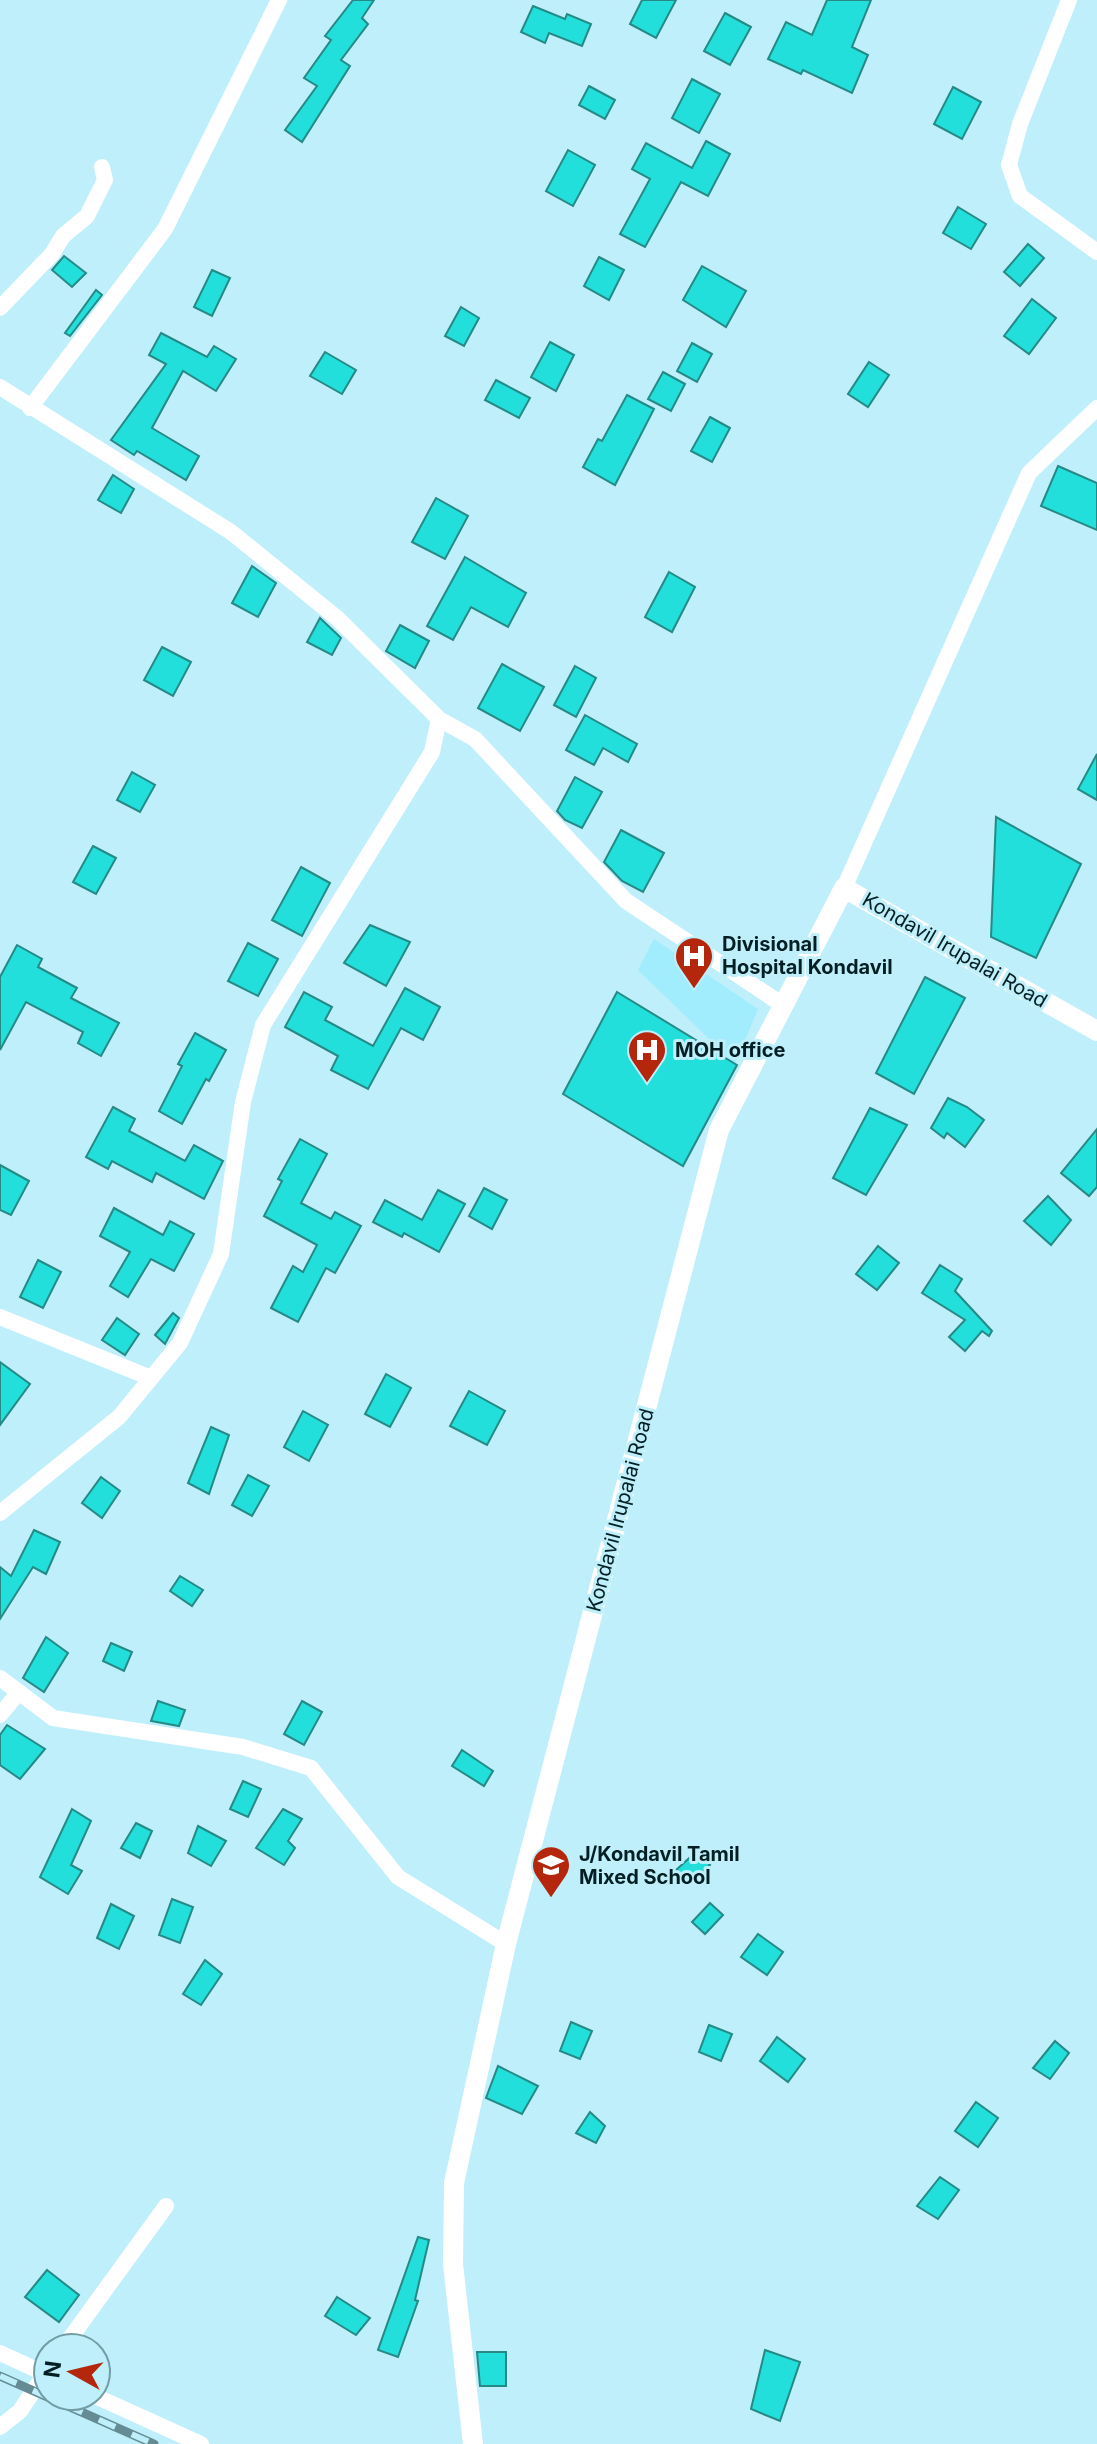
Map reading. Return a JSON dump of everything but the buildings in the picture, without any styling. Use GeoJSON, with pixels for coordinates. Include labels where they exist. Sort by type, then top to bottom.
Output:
{"type":"FeatureCollection","features":[{"type":"Feature","properties":{"kind":"street"},"geometry":{"type":"LineString","coordinates":[[30,408],[165,229],[279,0]]}},
{"type":"Feature","properties":{"kind":"street"},"geometry":{"type":"LineString","coordinates":[[1069,0],[1020,124],[1009,165],[1020,196],[1097,252]]}},
{"type":"Feature","properties":{"kind":"street"},"geometry":{"type":"LineString","coordinates":[[0,308],[52,254],[63,236],[87,216],[105,180],[102,167]]}},
{"type":"Feature","properties":{"kind":"street"},"geometry":{"type":"LineString","coordinates":[[0,387],[231,532],[337,618],[439,719],[475,739],[626,901],[783,1005]]}},
{"type":"Feature","properties":{"kind":"street"},"geometry":{"type":"LineString","coordinates":[[844,888],[1029,473],[1097,408]]}},
{"type":"Feature","properties":{"kind":"street"},"geometry":{"type":"LineString","coordinates":[[0,1513],[119,1417],[180,1343],[221,1254],[243,1102],[263,1025],[432,752],[439,719]]}},
{"type":"Feature","properties":{"kind":"street","name":"Kondavil Irupalai Road"},"geometry":{"type":"LineString","coordinates":[[473,2444],[453,2264],[454,2183],[506,1944],[719,1130],[844,888],[1097,1031]]}},
{"type":"Feature","properties":{"kind":"street"},"geometry":{"type":"LineString","coordinates":[[0,1317],[151,1378]]}},
{"type":"Feature","properties":{"kind":"street"},"geometry":{"type":"LineString","coordinates":[[0,1678],[53,1718],[243,1747],[311,1768],[398,1877],[506,1944]]}},
{"type":"Feature","properties":{"kind":"street"},"geometry":{"type":"LineString","coordinates":[[0,1715],[19,1692]]}},
{"type":"Feature","properties":{"kind":"street"},"geometry":{"type":"LineString","coordinates":[[75,2332],[166,2206]]}},
{"type":"Feature","properties":{"kind":"street"},"geometry":{"type":"LineString","coordinates":[[0,2353],[32,2366]]}},
{"type":"Feature","properties":{"kind":"street"},"geometry":{"type":"LineString","coordinates":[[0,2427],[20,2411],[32,2394]]}},
{"type":"Feature","properties":{"kind":"street"},"geometry":{"type":"LineString","coordinates":[[112,2404],[201,2444]]}},
{"type":"Feature","properties":{"kind":"shaded area","name":"Divisional Hospital Kondavil"},"geometry":{"type":"Polygon","coordinates":[[[654,939],[758,1009],[735,1064],[638,970],[654,939]]]}},
{"type":"Feature","properties":{"kind":"railway"},"geometry":{"type":"LineString","coordinates":[[0,2376],[154,2444]]}},
{"type":"Feature","properties":{"kind":"place","name":"Divisional Hospital Kondavil"},"geometry":{"type":"Point","coordinates":[694,990]}},
{"type":"Feature","properties":{"kind":"place","name":"MOH office"},"geometry":{"type":"Point","coordinates":[647,1084]}},
{"type":"Feature","properties":{"kind":"place","name":"J/Kondavil Tamil Mixed School"},"geometry":{"type":"Point","coordinates":[551,1899]}}]}
